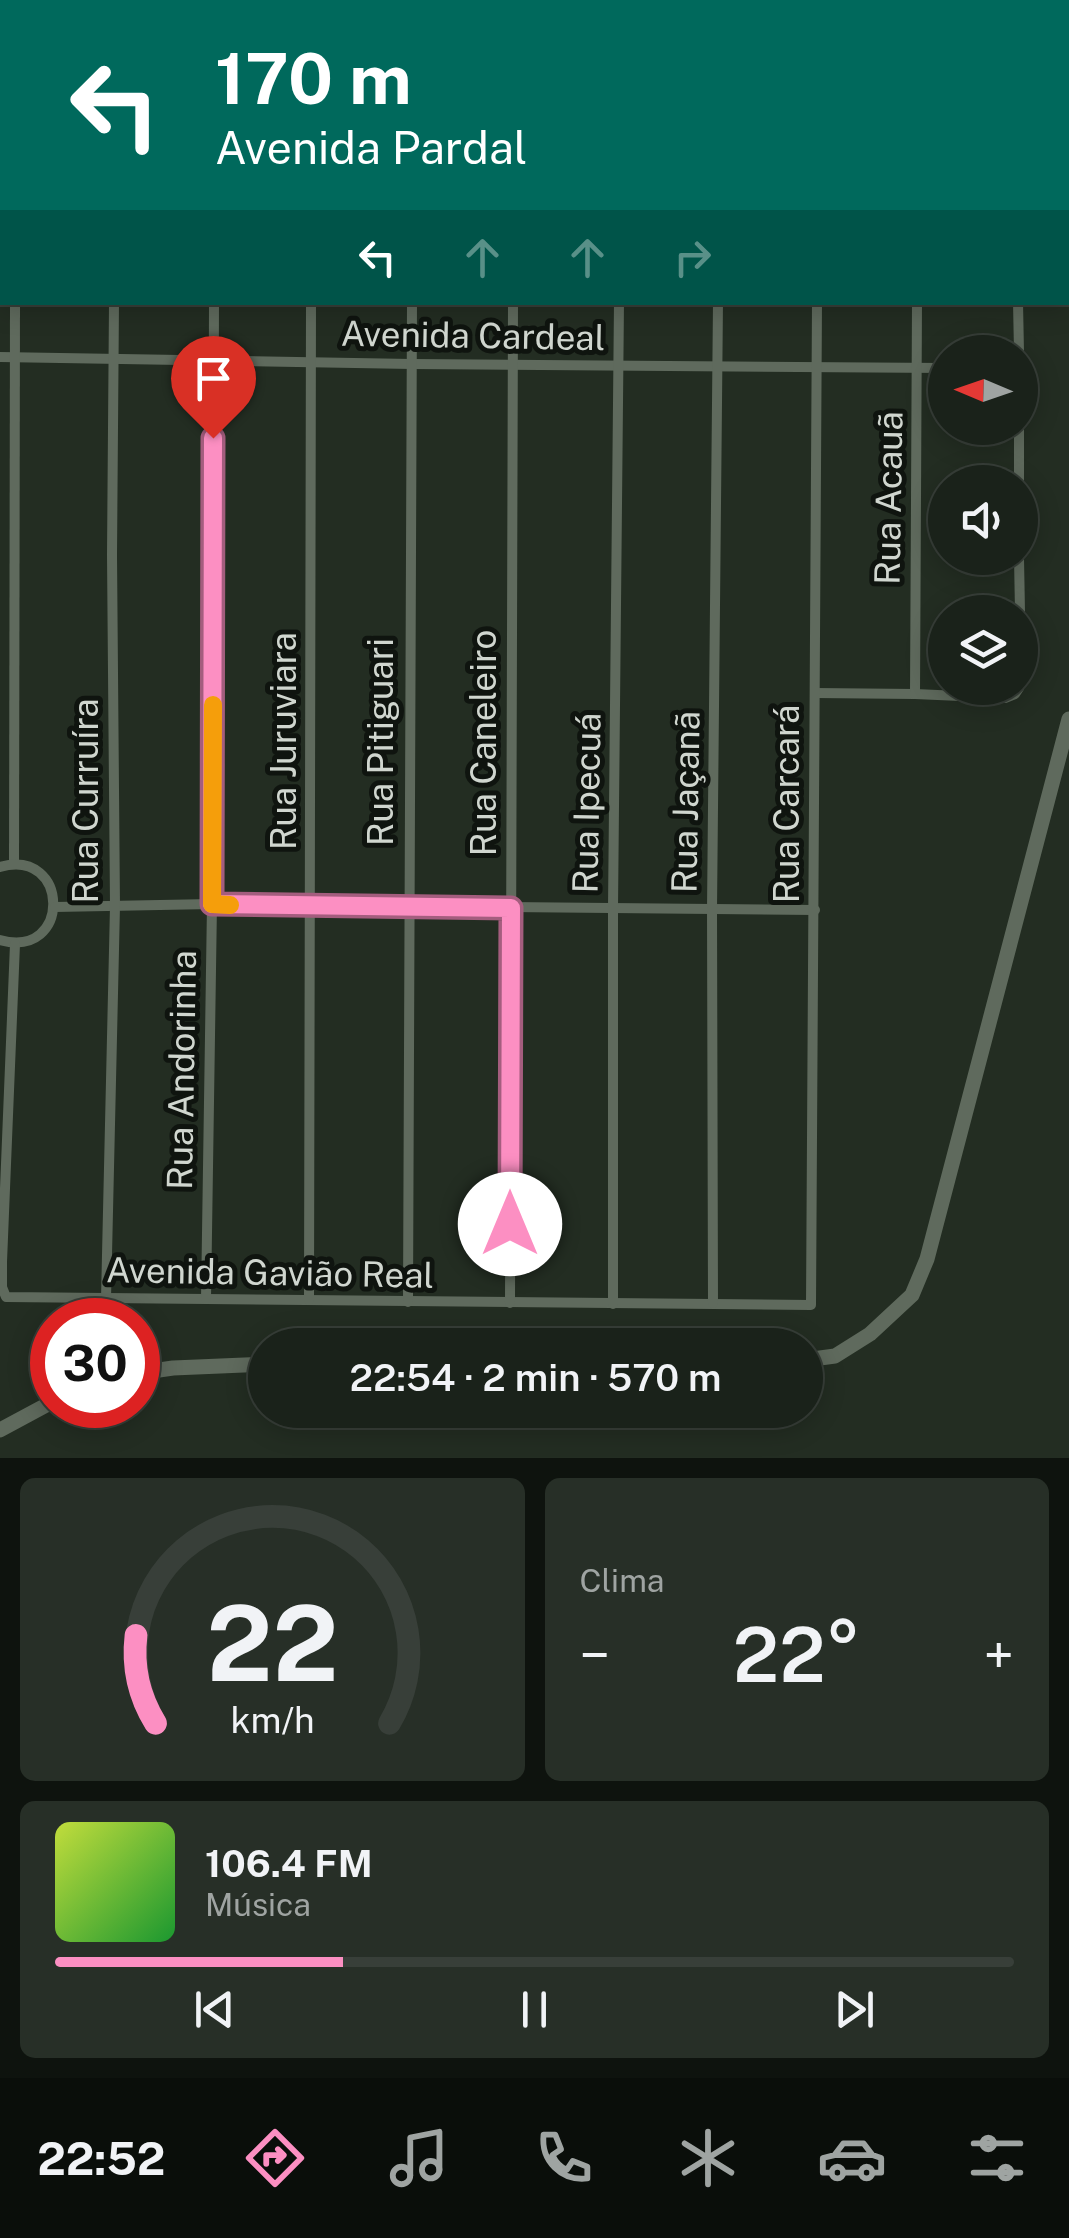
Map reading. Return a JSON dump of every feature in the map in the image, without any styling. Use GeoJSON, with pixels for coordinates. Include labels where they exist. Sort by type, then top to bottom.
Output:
{"type":"FeatureCollection","features":[{"type":"Feature","properties":{"kind":"main road"},"geometry":{"type":"LineString","coordinates":[[823,1358],[836,1356],[870,1334],[912,1296],[927,1259],[1069,718]]}},
{"type":"Feature","properties":{"kind":"main road"},"geometry":{"type":"LineString","coordinates":[[160,1370],[248,1365]]}},
{"type":"Feature","properties":{"kind":"main road"},"geometry":{"type":"LineString","coordinates":[[0,1430],[30,1414]]}},
{"type":"Feature","properties":{"kind":"street"},"geometry":{"type":"LineString","coordinates":[[14,864],[15,305]]}},
{"type":"Feature","properties":{"kind":"street","name":"Rua Curruíra"},"geometry":{"type":"LineString","coordinates":[[106,1298],[115,906],[114,305]]}},
{"type":"Feature","properties":{"kind":"street","name":"Rua Andorinha"},"geometry":{"type":"LineString","coordinates":[[206,1299],[214,305]]}},
{"type":"Feature","properties":{"kind":"street","name":"Rua Juruviara"},"geometry":{"type":"LineString","coordinates":[[309,1300],[311,305]]}},
{"type":"Feature","properties":{"kind":"street","name":"Rua Pitiguari"},"geometry":{"type":"LineString","coordinates":[[408,1302],[412,305]]}},
{"type":"Feature","properties":{"kind":"street","name":"Rua Caneleiro"},"geometry":{"type":"LineString","coordinates":[[510,1303],[513,305]]}},
{"type":"Feature","properties":{"kind":"street","name":"Rua Ipecuá"},"geometry":{"type":"LineString","coordinates":[[613,1304],[619,305]]}},
{"type":"Feature","properties":{"kind":"street","name":"Rua Jaçanã"},"geometry":{"type":"LineString","coordinates":[[714,1303],[712,909],[718,305]]}},
{"type":"Feature","properties":{"kind":"street","name":"Rua Carcará"},"geometry":{"type":"LineString","coordinates":[[811,1305],[817,305]]}},
{"type":"Feature","properties":{"kind":"street","name":"Rua Acauã"},"geometry":{"type":"LineString","coordinates":[[915,694],[917,305]]}},
{"type":"Feature","properties":{"kind":"street"},"geometry":{"type":"LineString","coordinates":[[1018,305],[1019,335]]}},
{"type":"Feature","properties":{"kind":"street","name":"Avenida Cardeal"},"geometry":{"type":"LineString","coordinates":[[0,357],[928,368]]}},
{"type":"Feature","properties":{"kind":"street"},"geometry":{"type":"LineString","coordinates":[[815,693],[928,695]]}},
{"type":"Feature","properties":{"kind":"street"},"geometry":{"type":"LineString","coordinates":[[0,867],[29,866],[42,874],[51,887],[55,907],[48,926],[39,936],[15,944],[0,940]]}},
{"type":"Feature","properties":{"kind":"street"},"geometry":{"type":"LineString","coordinates":[[55,907],[212,904],[815,910]]}},
{"type":"Feature","properties":{"kind":"street"},"geometry":{"type":"LineString","coordinates":[[2,1262],[3,1113],[15,944]]}},
{"type":"Feature","properties":{"kind":"street","name":"Avenida Gavião Real"},"geometry":{"type":"LineString","coordinates":[[2,1262],[6,1298],[30,1298]]}},
{"type":"Feature","properties":{"kind":"street","name":"Avenida Gavião Real"},"geometry":{"type":"LineString","coordinates":[[160,1299],[811,1305]]}},
{"type":"Feature","properties":{"kind":"slow traffic"},"geometry":{"type":"LineString","coordinates":[[213,705],[212,904],[230,905]]}},
{"type":"Feature","properties":{"kind":"route"},"geometry":{"type":"LineString","coordinates":[[213,438],[212,904],[511,908],[510,1224]]}}]}
